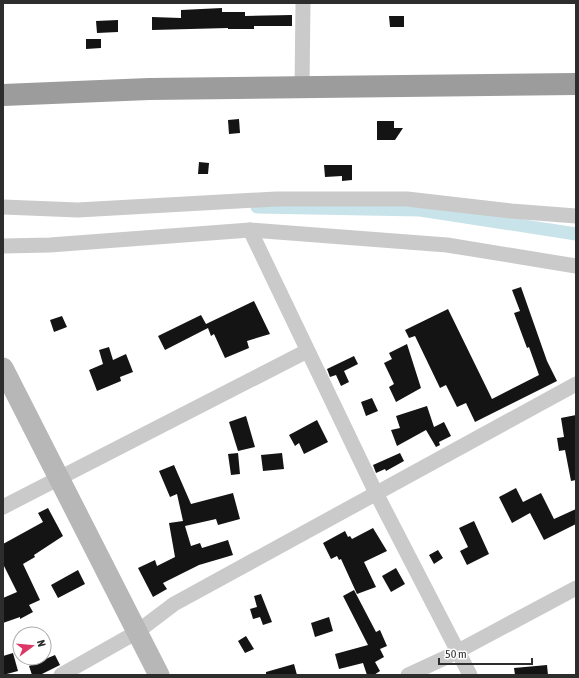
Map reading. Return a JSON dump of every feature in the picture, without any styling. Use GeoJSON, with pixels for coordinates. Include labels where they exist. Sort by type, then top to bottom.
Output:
{"type":"FeatureCollection","features":[{"type":"Feature","properties":{"kind":"highway"},"geometry":{"type":"LineString","coordinates":[[3,95],[149,89],[576,84]]}},
{"type":"Feature","properties":{"kind":"main road"},"geometry":{"type":"LineString","coordinates":[[3,368],[158,675]]}},
{"type":"Feature","properties":{"kind":"street"},"geometry":{"type":"LineString","coordinates":[[302,87],[303,3]]}},
{"type":"Feature","properties":{"kind":"street"},"geometry":{"type":"LineString","coordinates":[[3,208],[78,210],[276,199],[406,198],[511,211],[576,216]]}},
{"type":"Feature","properties":{"kind":"street"},"geometry":{"type":"LineString","coordinates":[[3,246],[50,245],[250,230],[447,245],[576,266]]}},
{"type":"Feature","properties":{"kind":"street"},"geometry":{"type":"LineString","coordinates":[[250,230],[376,493],[470,675]]}},
{"type":"Feature","properties":{"kind":"street"},"geometry":{"type":"LineString","coordinates":[[3,507],[307,351]]}},
{"type":"Feature","properties":{"kind":"street"},"geometry":{"type":"LineString","coordinates":[[61,675],[137,632],[174,604],[576,384]]}},
{"type":"Feature","properties":{"kind":"street"},"geometry":{"type":"LineString","coordinates":[[408,675],[458,651],[576,588]]}},
{"type":"Feature","properties":{"kind":"building"},"geometry":{"type":"Polygon","coordinates":[[[222,8],[222,12],[245,12],[245,16],[292,15],[292,26],[254,26],[254,29],[228,28],[152,30],[152,17],[181,18],[181,10],[222,8]]]}},
{"type":"Feature","properties":{"kind":"building"},"geometry":{"type":"Polygon","coordinates":[[[389,16],[404,16],[404,27],[390,27],[389,16]]]}},
{"type":"Feature","properties":{"kind":"building"},"geometry":{"type":"Polygon","coordinates":[[[118,20],[118,32],[97,33],[96,21],[118,20]]]}},
{"type":"Feature","properties":{"kind":"building"},"geometry":{"type":"Polygon","coordinates":[[[86,39],[101,39],[101,48],[86,49],[86,39]]]}},
{"type":"Feature","properties":{"kind":"building"},"geometry":{"type":"Polygon","coordinates":[[[239,119],[240,133],[229,134],[228,120],[239,119]]]}},
{"type":"Feature","properties":{"kind":"building"},"geometry":{"type":"Polygon","coordinates":[[[377,121],[394,121],[394,128],[403,128],[395,140],[377,140],[377,121]]]}},
{"type":"Feature","properties":{"kind":"building"},"geometry":{"type":"Polygon","coordinates":[[[199,162],[209,163],[208,174],[198,174],[199,162]]]}},
{"type":"Feature","properties":{"kind":"building"},"geometry":{"type":"Polygon","coordinates":[[[324,165],[352,165],[352,180],[342,181],[342,176],[325,177],[324,165]]]}},
{"type":"Feature","properties":{"kind":"building"},"geometry":{"type":"Polygon","coordinates":[[[521,287],[547,361],[557,381],[475,422],[466,403],[457,407],[446,385],[440,388],[415,336],[409,338],[405,330],[448,309],[492,399],[539,375],[514,313],[520,311],[512,290],[521,287]]]}},
{"type":"Feature","properties":{"kind":"building"},"geometry":{"type":"Polygon","coordinates":[[[254,301],[270,334],[247,341],[249,348],[225,358],[214,334],[211,336],[208,328],[165,350],[158,336],[201,315],[206,324],[254,301]]]}},
{"type":"Feature","properties":{"kind":"building"},"geometry":{"type":"Polygon","coordinates":[[[62,316],[67,327],[54,332],[50,320],[62,316]]]}},
{"type":"Feature","properties":{"kind":"building"},"geometry":{"type":"Polygon","coordinates":[[[407,344],[421,388],[396,402],[389,387],[394,384],[384,363],[392,359],[389,353],[407,344]]]}},
{"type":"Feature","properties":{"kind":"building"},"geometry":{"type":"Polygon","coordinates":[[[109,347],[113,360],[126,354],[133,372],[120,377],[121,381],[97,391],[89,370],[103,364],[99,350],[109,347]]]}},
{"type":"Feature","properties":{"kind":"building"},"geometry":{"type":"Polygon","coordinates":[[[354,356],[358,364],[344,371],[349,382],[341,386],[336,375],[330,377],[327,369],[354,356]]]}},
{"type":"Feature","properties":{"kind":"building"},"geometry":{"type":"Polygon","coordinates":[[[372,398],[378,411],[366,416],[361,402],[372,398]]]}},
{"type":"Feature","properties":{"kind":"building"},"geometry":{"type":"Polygon","coordinates":[[[427,406],[434,427],[444,422],[451,436],[439,442],[440,445],[436,447],[426,430],[397,446],[391,430],[400,428],[396,416],[427,406]]]}},
{"type":"Feature","properties":{"kind":"building"},"geometry":{"type":"Polygon","coordinates":[[[576,415],[576,480],[571,481],[565,450],[559,451],[557,438],[564,437],[561,418],[576,415]]]}},
{"type":"Feature","properties":{"kind":"building"},"geometry":{"type":"Polygon","coordinates":[[[246,416],[255,447],[238,451],[229,422],[246,416]]]}},
{"type":"Feature","properties":{"kind":"building"},"geometry":{"type":"Polygon","coordinates":[[[317,420],[328,442],[304,454],[299,443],[295,446],[289,435],[317,420]]]}},
{"type":"Feature","properties":{"kind":"building"},"geometry":{"type":"Polygon","coordinates":[[[238,453],[240,474],[231,475],[228,454],[238,453]]]}},
{"type":"Feature","properties":{"kind":"building"},"geometry":{"type":"Polygon","coordinates":[[[282,453],[284,469],[263,471],[261,455],[282,453]]]}},
{"type":"Feature","properties":{"kind":"building"},"geometry":{"type":"Polygon","coordinates":[[[400,453],[404,461],[386,471],[385,469],[376,473],[373,465],[400,453]]]}},
{"type":"Feature","properties":{"kind":"building"},"geometry":{"type":"Polygon","coordinates":[[[174,465],[191,504],[233,493],[240,519],[218,525],[216,519],[185,526],[191,546],[200,543],[202,548],[228,540],[233,555],[199,565],[163,583],[167,589],[153,597],[138,568],[155,560],[157,566],[175,557],[169,523],[183,521],[177,494],[170,497],[159,471],[174,465]]]}},
{"type":"Feature","properties":{"kind":"building"},"geometry":{"type":"Polygon","coordinates":[[[516,488],[523,502],[541,493],[554,519],[576,509],[576,524],[544,540],[530,513],[512,523],[499,497],[516,488]]]}},
{"type":"Feature","properties":{"kind":"building"},"geometry":{"type":"Polygon","coordinates":[[[48,508],[63,536],[23,564],[40,600],[29,605],[33,612],[20,619],[20,617],[3,623],[3,598],[17,592],[3,564],[3,544],[43,522],[38,513],[48,508]]]}},
{"type":"Feature","properties":{"kind":"building"},"geometry":{"type":"Polygon","coordinates":[[[474,521],[489,554],[467,565],[460,551],[468,547],[459,528],[474,521]]]}},
{"type":"Feature","properties":{"kind":"building"},"geometry":{"type":"Polygon","coordinates":[[[373,528],[387,551],[364,562],[376,587],[357,594],[341,559],[339,560],[337,556],[331,559],[323,543],[345,531],[348,537],[350,536],[352,539],[373,528]]]}},
{"type":"Feature","properties":{"kind":"building"},"geometry":{"type":"Polygon","coordinates":[[[438,550],[443,558],[434,564],[429,555],[438,550]]]}},
{"type":"Feature","properties":{"kind":"building"},"geometry":{"type":"Polygon","coordinates":[[[396,568],[405,584],[391,592],[382,576],[396,568]]]}},
{"type":"Feature","properties":{"kind":"building"},"geometry":{"type":"Polygon","coordinates":[[[78,570],[85,584],[58,598],[51,585],[78,570]]]}},
{"type":"Feature","properties":{"kind":"building"},"geometry":{"type":"Polygon","coordinates":[[[354,590],[376,632],[380,630],[387,646],[380,649],[384,657],[375,662],[380,671],[374,675],[367,675],[363,663],[339,669],[335,654],[368,645],[343,596],[354,590]]]}},
{"type":"Feature","properties":{"kind":"building"},"geometry":{"type":"Polygon","coordinates":[[[261,594],[272,622],[263,625],[260,617],[253,619],[250,609],[257,607],[254,596],[261,594]]]}},
{"type":"Feature","properties":{"kind":"building"},"geometry":{"type":"Polygon","coordinates":[[[329,617],[333,631],[315,637],[311,623],[329,617]]]}},
{"type":"Feature","properties":{"kind":"building"},"geometry":{"type":"Polygon","coordinates":[[[246,636],[254,649],[245,653],[238,641],[246,636]]]}},
{"type":"Feature","properties":{"kind":"building"},"geometry":{"type":"Polygon","coordinates":[[[12,653],[12,666],[17,666],[18,671],[3,675],[3,656],[12,653]]]}},
{"type":"Feature","properties":{"kind":"building"},"geometry":{"type":"Polygon","coordinates":[[[55,655],[60,665],[40,675],[32,675],[29,666],[52,666],[52,656],[55,655]]]}},
{"type":"Feature","properties":{"kind":"building"},"geometry":{"type":"Polygon","coordinates":[[[294,664],[297,675],[266,675],[266,672],[294,664]]]}},
{"type":"Feature","properties":{"kind":"building"},"geometry":{"type":"Polygon","coordinates":[[[547,665],[548,675],[515,675],[514,668],[547,665]]]}},
{"type":"Feature","properties":{"kind":"waterway"},"geometry":{"type":"LineString","coordinates":[[257,207],[420,210],[576,234]]}}]}
